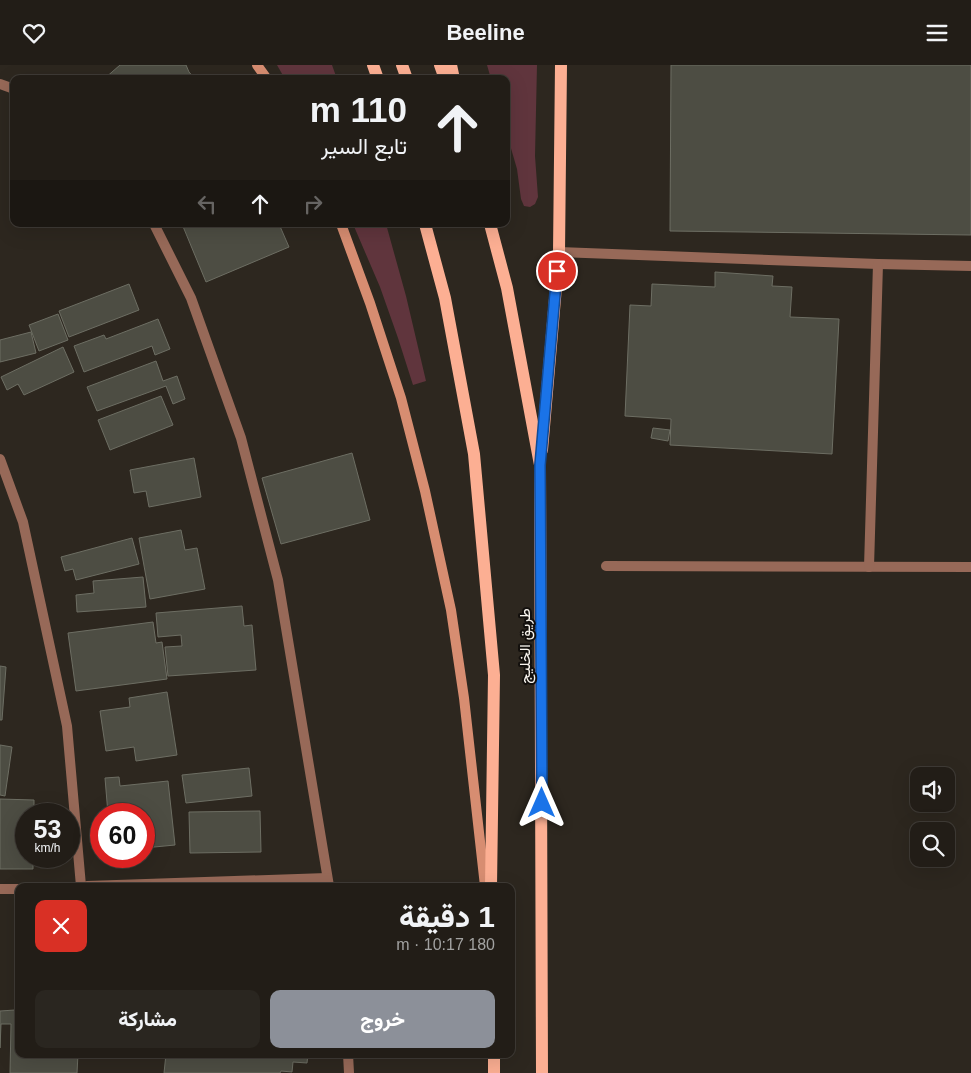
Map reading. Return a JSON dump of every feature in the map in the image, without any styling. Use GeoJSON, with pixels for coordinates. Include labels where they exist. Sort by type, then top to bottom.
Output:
{"type":"FeatureCollection","features":[{"type":"Feature","properties":{"kind":"main road"},"geometry":{"type":"LineString","coordinates":[[540,465],[559,252],[561,65]]}},
{"type":"Feature","properties":{"kind":"main road"},"geometry":{"type":"LineString","coordinates":[[342,227],[370,303],[401,398],[433,527],[453,620],[464,698],[485,883]]}},
{"type":"Feature","properties":{"kind":"main road"},"geometry":{"type":"LineString","coordinates":[[425,227],[446,298],[474,454],[494,675],[491,883]]}},
{"type":"Feature","properties":{"kind":"main road","name":"طريق الخليج"},"geometry":{"type":"LineString","coordinates":[[491,227],[507,288],[540,465],[542,1073]]}},
{"type":"Feature","properties":{"kind":"main road"},"geometry":{"type":"LineString","coordinates":[[494,1058],[494,1073]]}},
{"type":"Feature","properties":{"kind":"street"},"geometry":{"type":"LineString","coordinates":[[156,227],[191,298],[241,438],[278,580],[328,882],[268,883]]}},
{"type":"Feature","properties":{"kind":"street"},"geometry":{"type":"LineString","coordinates":[[559,252],[971,266]]}},
{"type":"Feature","properties":{"kind":"street"},"geometry":{"type":"LineString","coordinates":[[869,567],[878,264]]}},
{"type":"Feature","properties":{"kind":"street"},"geometry":{"type":"LineString","coordinates":[[0,459],[23,522],[67,726],[81,883]]}},
{"type":"Feature","properties":{"kind":"street"},"geometry":{"type":"LineString","coordinates":[[606,566],[971,567]]}},
{"type":"Feature","properties":{"kind":"street"},"geometry":{"type":"LineString","coordinates":[[0,889],[15,889]]}},
{"type":"Feature","properties":{"kind":"street"},"geometry":{"type":"LineString","coordinates":[[348,1058],[349,1073]]}},
{"type":"Feature","properties":{"kind":"shaded area"},"geometry":{"type":"Polygon","coordinates":[[[277,65],[332,65],[336,75],[283,75],[277,65]]]}},
{"type":"Feature","properties":{"kind":"shaded area"},"geometry":{"type":"Polygon","coordinates":[[[487,65],[537,65],[535,156],[538,197],[535,204],[530,207],[524,206],[521,199],[517,169],[510,145],[510,75],[490,75],[487,65]]]}},
{"type":"Feature","properties":{"kind":"shaded area"},"geometry":{"type":"Polygon","coordinates":[[[354,227],[387,227],[406,296],[426,381],[413,385],[380,287],[354,227]]]}},
{"type":"Feature","properties":{"kind":"building"},"geometry":{"type":"Polygon","coordinates":[[[120,65],[186,65],[192,75],[109,75],[120,65]]]}},
{"type":"Feature","properties":{"kind":"building"},"geometry":{"type":"Polygon","coordinates":[[[671,65],[971,65],[971,235],[670,231],[671,65]]]}},
{"type":"Feature","properties":{"kind":"building"},"geometry":{"type":"Polygon","coordinates":[[[183,227],[280,227],[289,247],[206,282],[183,227]]]}},
{"type":"Feature","properties":{"kind":"building"},"geometry":{"type":"Polygon","coordinates":[[[715,272],[773,276],[772,286],[792,287],[790,317],[839,319],[832,454],[670,445],[671,419],[625,416],[630,305],[651,306],[652,284],[715,287],[715,272]]]}},
{"type":"Feature","properties":{"kind":"building"},"geometry":{"type":"Polygon","coordinates":[[[129,284],[139,310],[69,337],[59,311],[129,284]]]}},
{"type":"Feature","properties":{"kind":"building"},"geometry":{"type":"Polygon","coordinates":[[[58,314],[68,340],[39,351],[29,325],[58,314]]]}},
{"type":"Feature","properties":{"kind":"building"},"geometry":{"type":"Polygon","coordinates":[[[158,319],[170,349],[155,355],[152,346],[84,372],[74,346],[104,335],[106,339],[158,319]]]}},
{"type":"Feature","properties":{"kind":"building"},"geometry":{"type":"Polygon","coordinates":[[[31,332],[36,353],[0,362],[0,340],[31,332]]]}},
{"type":"Feature","properties":{"kind":"building"},"geometry":{"type":"Polygon","coordinates":[[[63,347],[74,372],[24,395],[18,384],[7,390],[1,377],[63,347]]]}},
{"type":"Feature","properties":{"kind":"building"},"geometry":{"type":"Polygon","coordinates":[[[156,361],[163,381],[177,376],[185,399],[173,404],[166,386],[97,411],[87,387],[156,361]]]}},
{"type":"Feature","properties":{"kind":"building"},"geometry":{"type":"Polygon","coordinates":[[[161,396],[173,425],[110,450],[98,420],[161,396]]]}},
{"type":"Feature","properties":{"kind":"building"},"geometry":{"type":"Polygon","coordinates":[[[653,428],[670,430],[668,441],[651,438],[653,428]]]}},
{"type":"Feature","properties":{"kind":"building"},"geometry":{"type":"Polygon","coordinates":[[[352,453],[370,520],[281,544],[262,478],[352,453]]]}},
{"type":"Feature","properties":{"kind":"building"},"geometry":{"type":"Polygon","coordinates":[[[194,458],[201,497],[149,507],[146,491],[134,493],[130,470],[194,458]]]}},
{"type":"Feature","properties":{"kind":"building"},"geometry":{"type":"Polygon","coordinates":[[[181,530],[185,550],[197,548],[205,589],[150,599],[139,538],[181,530]]]}},
{"type":"Feature","properties":{"kind":"building"},"geometry":{"type":"Polygon","coordinates":[[[132,538],[139,564],[76,580],[73,569],[65,571],[61,557],[132,538]]]}},
{"type":"Feature","properties":{"kind":"building"},"geometry":{"type":"Polygon","coordinates":[[[143,577],[146,607],[77,612],[76,595],[94,593],[93,581],[143,577]]]}},
{"type":"Feature","properties":{"kind":"building"},"geometry":{"type":"Polygon","coordinates":[[[242,606],[244,626],[252,625],[256,670],[168,676],[165,647],[182,646],[181,635],[158,637],[156,613],[242,606]]]}},
{"type":"Feature","properties":{"kind":"building"},"geometry":{"type":"Polygon","coordinates":[[[153,622],[156,643],[162,642],[167,679],[76,691],[68,633],[153,622]]]}},
{"type":"Feature","properties":{"kind":"building"},"geometry":{"type":"Polygon","coordinates":[[[0,666],[6,667],[2,720],[0,720],[0,666]]]}},
{"type":"Feature","properties":{"kind":"building"},"geometry":{"type":"Polygon","coordinates":[[[167,692],[177,755],[136,761],[134,747],[106,751],[100,711],[130,707],[129,698],[167,692]]]}},
{"type":"Feature","properties":{"kind":"building"},"geometry":{"type":"Polygon","coordinates":[[[0,745],[12,747],[5,796],[0,795],[0,745]]]}},
{"type":"Feature","properties":{"kind":"building"},"geometry":{"type":"Polygon","coordinates":[[[249,768],[252,796],[186,803],[182,775],[249,768]]]}},
{"type":"Feature","properties":{"kind":"building"},"geometry":{"type":"Polygon","coordinates":[[[119,777],[120,786],[168,781],[175,845],[155,847],[155,803],[107,803],[105,778],[119,777]]]}},
{"type":"Feature","properties":{"kind":"building"},"geometry":{"type":"Polygon","coordinates":[[[0,799],[34,800],[34,803],[15,803],[15,868],[33,869],[0,869],[0,799]]]}},
{"type":"Feature","properties":{"kind":"building"},"geometry":{"type":"Polygon","coordinates":[[[260,811],[261,852],[190,853],[189,812],[260,811]]]}},
{"type":"Feature","properties":{"kind":"building"},"geometry":{"type":"Polygon","coordinates":[[[15,1010],[15,1058],[78,1058],[77,1073],[10,1073],[11,1024],[1,1024],[0,1048],[0,1011],[15,1010]]]}},
{"type":"Feature","properties":{"kind":"building"},"geometry":{"type":"Polygon","coordinates":[[[166,1058],[308,1058],[307,1063],[293,1062],[292,1072],[164,1073],[166,1058]]]}},
{"type":"Feature","properties":{"kind":"route"},"geometry":{"type":"LineString","coordinates":[[542,803],[540,465],[557,271]]}}]}
